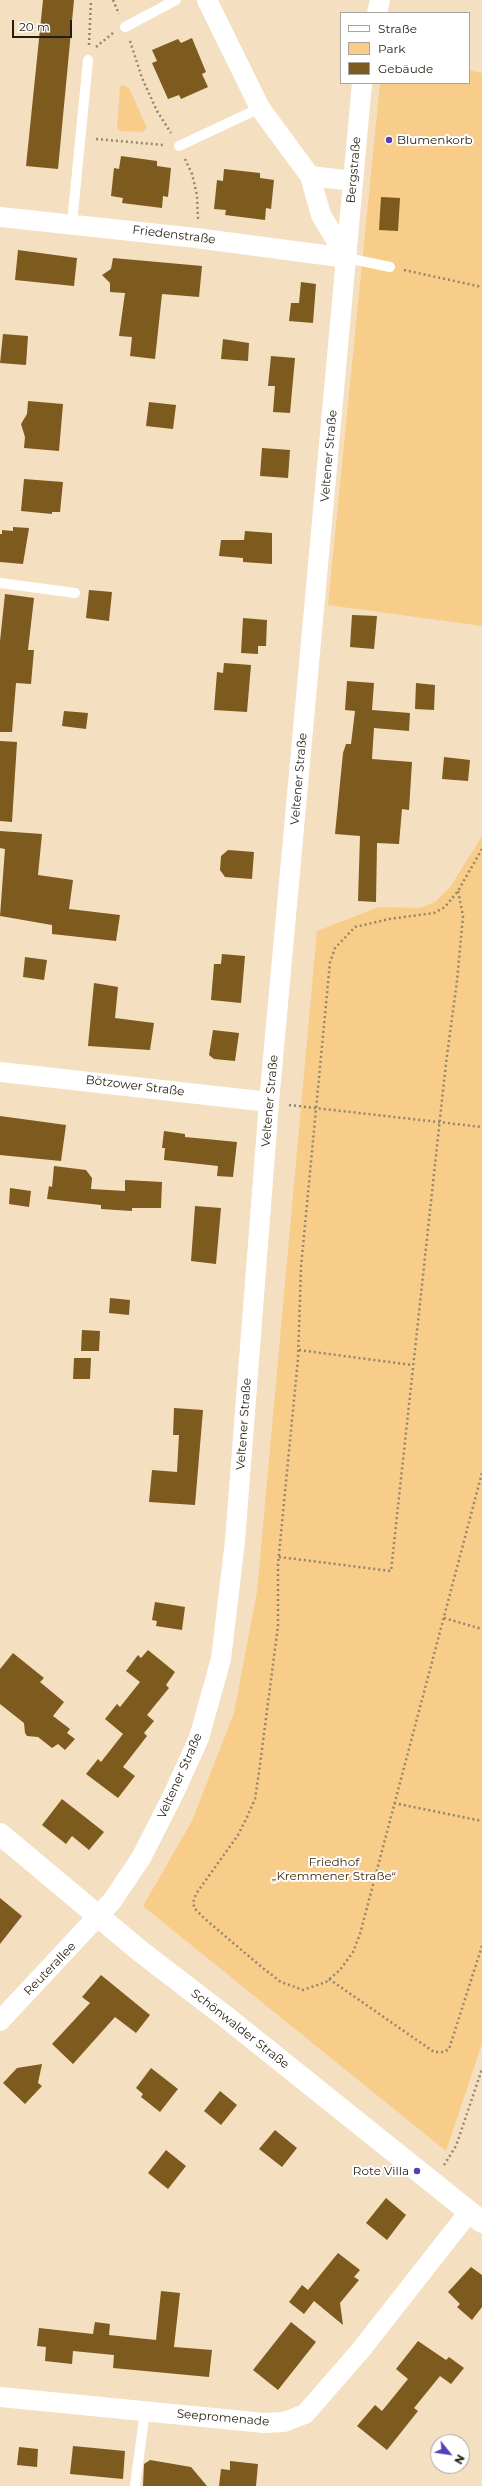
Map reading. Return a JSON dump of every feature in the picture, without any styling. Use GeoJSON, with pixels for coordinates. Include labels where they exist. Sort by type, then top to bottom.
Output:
{"type":"FeatureCollection","features":[{"type":"Feature","properties":{"kind":"main road","name":"Schönwalder Straße"},"geometry":{"type":"LineString","coordinates":[[0,1834],[99,1916],[475,2217]]}},
{"type":"Feature","properties":{"kind":"street"},"geometry":{"type":"LineString","coordinates":[[208,0],[260,108],[310,176],[321,216],[347,258]]}},
{"type":"Feature","properties":{"kind":"street"},"geometry":{"type":"LineString","coordinates":[[377,12],[380,0]]}},
{"type":"Feature","properties":{"kind":"street","name":"Bergstraße"},"geometry":{"type":"LineString","coordinates":[[347,258],[362,84]]}},
{"type":"Feature","properties":{"kind":"street"},"geometry":{"type":"LineString","coordinates":[[310,176],[353,181]]}},
{"type":"Feature","properties":{"kind":"street","name":"Friedenstraße"},"geometry":{"type":"LineString","coordinates":[[0,217],[72,223],[347,258]]}},
{"type":"Feature","properties":{"kind":"street","name":"Veltener Straße"},"geometry":{"type":"LineString","coordinates":[[99,1916],[112,1901],[141,1858],[174,1793],[198,1738],[221,1659],[235,1541],[269,1102],[347,258]]}},
{"type":"Feature","properties":{"kind":"street","name":"Bötzower Straße"},"geometry":{"type":"LineString","coordinates":[[0,1072],[269,1102]]}},
{"type":"Feature","properties":{"kind":"street","name":"Reuterallee"},"geometry":{"type":"LineString","coordinates":[[0,2021],[99,1916]]}},
{"type":"Feature","properties":{"kind":"street","name":"Seepromenade"},"geometry":{"type":"LineString","coordinates":[[0,2397],[264,2423],[284,2422],[305,2414],[475,2217]]}},
{"type":"Feature","properties":{"kind":"lane"},"geometry":{"type":"LineString","coordinates":[[125,27],[176,0]]}},
{"type":"Feature","properties":{"kind":"lane"},"geometry":{"type":"LineString","coordinates":[[72,223],[88,60]]}},
{"type":"Feature","properties":{"kind":"lane"},"geometry":{"type":"LineString","coordinates":[[179,146],[260,108]]}},
{"type":"Feature","properties":{"kind":"lane"},"geometry":{"type":"LineString","coordinates":[[347,258],[390,268]]}},
{"type":"Feature","properties":{"kind":"lane"},"geometry":{"type":"LineString","coordinates":[[0,583],[75,593]]}},
{"type":"Feature","properties":{"kind":"lane"},"geometry":{"type":"LineString","coordinates":[[135,2486],[145,2411]]}},
{"type":"Feature","properties":{"kind":"path"},"geometry":{"type":"LineString","coordinates":[[88,60],[90,0]]}},
{"type":"Feature","properties":{"kind":"path"},"geometry":{"type":"LineString","coordinates":[[113,0],[125,27],[142,78],[157,111],[179,146],[192,174],[197,195],[196,238]]}},
{"type":"Feature","properties":{"kind":"path"},"geometry":{"type":"LineString","coordinates":[[88,60],[97,44],[108,35],[125,27]]}},
{"type":"Feature","properties":{"kind":"path"},"geometry":{"type":"LineString","coordinates":[[81,138],[179,146]]}},
{"type":"Feature","properties":{"kind":"path"},"geometry":{"type":"LineString","coordinates":[[390,268],[482,287]]}},
{"type":"Feature","properties":{"kind":"path"},"geometry":{"type":"LineString","coordinates":[[482,848],[458,891],[445,907],[434,913],[389,919],[355,927],[336,948],[330,962],[301,1267],[298,1350],[279,1557],[278,1626],[255,1799],[238,1835],[196,1894],[193,1903],[195,1909],[205,1919],[281,1982],[303,1990],[329,1979],[353,1952],[482,1473]]}},
{"type":"Feature","properties":{"kind":"path"},"geometry":{"type":"LineString","coordinates":[[279,1557],[391,1570],[412,1365],[463,916],[458,891]]}},
{"type":"Feature","properties":{"kind":"path"},"geometry":{"type":"LineString","coordinates":[[269,1102],[317,1109],[482,1127]]}},
{"type":"Feature","properties":{"kind":"path"},"geometry":{"type":"LineString","coordinates":[[298,1350],[412,1365]]}},
{"type":"Feature","properties":{"kind":"path"},"geometry":{"type":"LineString","coordinates":[[444,1618],[482,1628]]}},
{"type":"Feature","properties":{"kind":"path"},"geometry":{"type":"LineString","coordinates":[[394,1803],[482,1821]]}},
{"type":"Feature","properties":{"kind":"path"},"geometry":{"type":"LineString","coordinates":[[329,1979],[434,2052],[444,2052],[449,2049],[482,1946]]}},
{"type":"Feature","properties":{"kind":"path"},"geometry":{"type":"LineString","coordinates":[[433,2184],[456,2146],[482,2069]]}},
{"type":"Feature","properties":{"kind":"green space"},"geometry":{"type":"Polygon","coordinates":[[[470,70],[482,73],[482,626],[328,605],[380,84],[470,84],[470,70]]]}},
{"type":"Feature","properties":{"kind":"green space"},"geometry":{"type":"Polygon","coordinates":[[[123,85],[129,88],[147,128],[142,132],[120,131],[117,128],[120,87],[123,85]]]}},
{"type":"Feature","properties":{"kind":"green space","name":"Friedhof „Kremmener Straße“"},"geometry":{"type":"Polygon","coordinates":[[[482,836],[482,2044],[446,2151],[143,1906],[192,1821],[234,1713],[257,1592],[317,931],[379,907],[420,908],[435,902],[451,886],[482,836]]]}},
{"type":"Feature","properties":{"kind":"building"},"geometry":{"type":"Polygon","coordinates":[[[43,0],[74,0],[58,169],[26,166],[43,0]]]}},
{"type":"Feature","properties":{"kind":"building"},"geometry":{"type":"Polygon","coordinates":[[[192,38],[206,72],[202,74],[208,87],[181,99],[179,95],[168,99],[152,63],[157,61],[152,50],[178,39],[181,43],[192,38]]]}},
{"type":"Feature","properties":{"kind":"building"},"geometry":{"type":"Polygon","coordinates":[[[121,156],[157,161],[157,166],[171,168],[168,197],[163,196],[162,208],[122,203],[123,198],[111,196],[114,168],[119,169],[121,156]]]}},
{"type":"Feature","properties":{"kind":"building"},"geometry":{"type":"Polygon","coordinates":[[[224,169],[260,173],[260,178],[274,180],[271,209],[266,208],[265,220],[225,215],[226,210],[214,209],[217,180],[223,181],[224,169]]]}},
{"type":"Feature","properties":{"kind":"building"},"geometry":{"type":"Polygon","coordinates":[[[381,197],[400,198],[398,231],[379,230],[381,197]]]}},
{"type":"Feature","properties":{"kind":"building"},"geometry":{"type":"Polygon","coordinates":[[[18,250],[77,258],[74,286],[15,280],[18,250]]]}},
{"type":"Feature","properties":{"kind":"building"},"geometry":{"type":"Polygon","coordinates":[[[113,258],[202,266],[199,297],[162,294],[155,359],[130,356],[132,337],[119,336],[125,293],[110,292],[110,283],[102,275],[111,269],[113,258]]]}},
{"type":"Feature","properties":{"kind":"building"},"geometry":{"type":"Polygon","coordinates":[[[301,282],[316,284],[313,323],[289,321],[291,303],[299,303],[301,282]]]}},
{"type":"Feature","properties":{"kind":"building"},"geometry":{"type":"Polygon","coordinates":[[[3,334],[28,336],[26,365],[0,363],[3,334]]]}},
{"type":"Feature","properties":{"kind":"building"},"geometry":{"type":"Polygon","coordinates":[[[223,339],[249,343],[248,361],[221,359],[223,339]]]}},
{"type":"Feature","properties":{"kind":"building"},"geometry":{"type":"Polygon","coordinates":[[[271,356],[295,358],[290,413],[273,412],[275,386],[268,386],[271,356]]]}},
{"type":"Feature","properties":{"kind":"building"},"geometry":{"type":"Polygon","coordinates":[[[28,401],[63,404],[59,451],[24,448],[25,437],[21,424],[27,414],[28,401]]]}},
{"type":"Feature","properties":{"kind":"building"},"geometry":{"type":"Polygon","coordinates":[[[149,402],[176,405],[173,429],[146,426],[149,402]]]}},
{"type":"Feature","properties":{"kind":"building"},"geometry":{"type":"Polygon","coordinates":[[[262,448],[290,450],[288,478],[260,476],[262,448]]]}},
{"type":"Feature","properties":{"kind":"building"},"geometry":{"type":"Polygon","coordinates":[[[24,479],[63,482],[60,512],[52,512],[52,514],[21,511],[24,479]]]}},
{"type":"Feature","properties":{"kind":"building"},"geometry":{"type":"Polygon","coordinates":[[[13,527],[29,528],[23,564],[0,562],[0,534],[2,534],[2,530],[13,531],[13,527]]]}},
{"type":"Feature","properties":{"kind":"building"},"geometry":{"type":"Polygon","coordinates":[[[245,531],[272,533],[272,564],[243,562],[243,558],[219,556],[221,540],[244,540],[245,531]]]}},
{"type":"Feature","properties":{"kind":"building"},"geometry":{"type":"Polygon","coordinates":[[[89,590],[112,592],[109,621],[86,618],[89,590]]]}},
{"type":"Feature","properties":{"kind":"building"},"geometry":{"type":"Polygon","coordinates":[[[5,594],[34,598],[28,650],[34,650],[31,684],[16,683],[12,732],[0,732],[0,641],[5,594]]]}},
{"type":"Feature","properties":{"kind":"building"},"geometry":{"type":"Polygon","coordinates":[[[352,615],[377,616],[374,649],[350,647],[352,615]]]}},
{"type":"Feature","properties":{"kind":"building"},"geometry":{"type":"Polygon","coordinates":[[[243,618],[267,620],[266,646],[258,646],[258,654],[241,653],[243,618]]]}},
{"type":"Feature","properties":{"kind":"building"},"geometry":{"type":"Polygon","coordinates":[[[224,663],[251,665],[247,712],[214,710],[217,672],[223,673],[224,663]]]}},
{"type":"Feature","properties":{"kind":"building"},"geometry":{"type":"Polygon","coordinates":[[[347,681],[374,683],[372,710],[410,713],[409,731],[374,728],[372,759],[412,762],[409,810],[402,809],[399,844],[377,843],[376,902],[358,901],[360,836],[335,834],[343,753],[346,744],[351,744],[355,711],[345,710],[347,681]]]}},
{"type":"Feature","properties":{"kind":"building"},"geometry":{"type":"Polygon","coordinates":[[[416,683],[435,685],[434,710],[415,709],[416,683]]]}},
{"type":"Feature","properties":{"kind":"building"},"geometry":{"type":"Polygon","coordinates":[[[64,711],[88,713],[86,729],[62,726],[64,711]]]}},
{"type":"Feature","properties":{"kind":"building"},"geometry":{"type":"Polygon","coordinates":[[[0,741],[17,742],[12,822],[0,821],[0,741]]]}},
{"type":"Feature","properties":{"kind":"building"},"geometry":{"type":"Polygon","coordinates":[[[444,757],[470,760],[468,781],[442,779],[444,757]]]}},
{"type":"Feature","properties":{"kind":"building"},"geometry":{"type":"Polygon","coordinates":[[[0,831],[42,834],[38,875],[73,880],[69,909],[120,915],[116,941],[52,934],[52,925],[0,916],[5,849],[0,848],[0,831]]]}},
{"type":"Feature","properties":{"kind":"building"},"geometry":{"type":"Polygon","coordinates":[[[228,850],[254,852],[252,879],[225,877],[220,870],[221,856],[228,850]]]}},
{"type":"Feature","properties":{"kind":"building"},"geometry":{"type":"Polygon","coordinates":[[[222,954],[245,956],[241,1003],[211,1000],[214,964],[221,964],[222,954]]]}},
{"type":"Feature","properties":{"kind":"building"},"geometry":{"type":"Polygon","coordinates":[[[25,957],[47,960],[44,980],[23,977],[25,957]]]}},
{"type":"Feature","properties":{"kind":"building"},"geometry":{"type":"Polygon","coordinates":[[[94,983],[118,987],[115,1018],[154,1023],[150,1050],[88,1046],[94,983]]]}},
{"type":"Feature","properties":{"kind":"building"},"geometry":{"type":"Polygon","coordinates":[[[213,1030],[239,1033],[235,1061],[214,1059],[209,1055],[213,1030]]]}},
{"type":"Feature","properties":{"kind":"building"},"geometry":{"type":"Polygon","coordinates":[[[0,1116],[66,1125],[61,1161],[0,1155],[0,1116]]]}},
{"type":"Feature","properties":{"kind":"building"},"geometry":{"type":"Polygon","coordinates":[[[164,1131],[185,1134],[185,1137],[237,1142],[233,1177],[217,1176],[218,1166],[164,1160],[165,1148],[162,1148],[164,1131]]]}},
{"type":"Feature","properties":{"kind":"building"},"geometry":{"type":"Polygon","coordinates":[[[54,1166],[86,1170],[92,1178],[91,1189],[125,1191],[125,1180],[162,1182],[161,1208],[132,1208],[132,1211],[101,1209],[101,1205],[47,1199],[49,1186],[52,1187],[54,1166]]]}},
{"type":"Feature","properties":{"kind":"building"},"geometry":{"type":"Polygon","coordinates":[[[10,1188],[31,1191],[29,1207],[9,1204],[10,1188]]]}},
{"type":"Feature","properties":{"kind":"building"},"geometry":{"type":"Polygon","coordinates":[[[195,1206],[221,1208],[216,1264],[191,1261],[195,1206]]]}},
{"type":"Feature","properties":{"kind":"building"},"geometry":{"type":"Polygon","coordinates":[[[110,1298],[130,1300],[129,1315],[109,1313],[110,1298]]]}},
{"type":"Feature","properties":{"kind":"building"},"geometry":{"type":"Polygon","coordinates":[[[82,1330],[100,1331],[99,1351],[81,1351],[82,1330]]]}},
{"type":"Feature","properties":{"kind":"building"},"geometry":{"type":"Polygon","coordinates":[[[74,1358],[91,1358],[90,1379],[73,1379],[74,1358]]]}},
{"type":"Feature","properties":{"kind":"building"},"geometry":{"type":"Polygon","coordinates":[[[174,1408],[203,1410],[195,1505],[149,1502],[152,1470],[177,1472],[179,1435],[173,1435],[174,1408]]]}},
{"type":"Feature","properties":{"kind":"building"},"geometry":{"type":"Polygon","coordinates":[[[155,1602],[185,1607],[182,1630],[156,1626],[157,1621],[152,1620],[155,1602]]]}},
{"type":"Feature","properties":{"kind":"building"},"geometry":{"type":"Polygon","coordinates":[[[148,1650],[175,1672],[166,1685],[169,1688],[147,1715],[154,1721],[144,1733],[147,1736],[123,1767],[135,1776],[118,1798],[86,1774],[98,1759],[101,1762],[123,1734],[105,1719],[117,1704],[120,1707],[140,1682],[126,1671],[138,1655],[141,1658],[148,1650]]]}},
{"type":"Feature","properties":{"kind":"building"},"geometry":{"type":"Polygon","coordinates":[[[13,1653],[44,1678],[40,1682],[64,1702],[53,1716],[70,1729],[67,1733],[75,1739],[65,1750],[58,1744],[52,1748],[38,1737],[27,1736],[25,1733],[24,1723],[0,1704],[0,1669],[13,1653]]]}},
{"type":"Feature","properties":{"kind":"building"},"geometry":{"type":"Polygon","coordinates":[[[62,1799],[104,1832],[89,1850],[72,1836],[66,1844],[42,1825],[62,1799]]]}},
{"type":"Feature","properties":{"kind":"building"},"geometry":{"type":"Polygon","coordinates":[[[0,1898],[22,1916],[0,1944],[0,1898]]]}},
{"type":"Feature","properties":{"kind":"building"},"geometry":{"type":"Polygon","coordinates":[[[101,1975],[150,2015],[136,2033],[115,2017],[73,2064],[52,2044],[90,2003],[82,1997],[101,1975]]]}},
{"type":"Feature","properties":{"kind":"building"},"geometry":{"type":"Polygon","coordinates":[[[42,2064],[38,2083],[42,2086],[25,2104],[3,2083],[17,2068],[42,2064]]]}},
{"type":"Feature","properties":{"kind":"building"},"geometry":{"type":"Polygon","coordinates":[[[151,2068],[178,2089],[160,2112],[141,2097],[143,2094],[136,2088],[151,2068]]]}},
{"type":"Feature","properties":{"kind":"building"},"geometry":{"type":"Polygon","coordinates":[[[220,2091],[237,2105],[221,2125],[204,2111],[220,2091]]]}},
{"type":"Feature","properties":{"kind":"building"},"geometry":{"type":"Polygon","coordinates":[[[275,2130],[297,2148],[282,2167],[259,2149],[275,2130]]]}},
{"type":"Feature","properties":{"kind":"building"},"geometry":{"type":"Polygon","coordinates":[[[166,2150],[186,2166],[168,2189],[148,2173],[166,2150]]]}},
{"type":"Feature","properties":{"kind":"building"},"geometry":{"type":"Polygon","coordinates":[[[386,2198],[406,2215],[387,2240],[366,2223],[386,2198]]]}},
{"type":"Feature","properties":{"kind":"building"},"geometry":{"type":"Polygon","coordinates":[[[338,2253],[360,2270],[354,2277],[359,2280],[340,2303],[343,2325],[314,2301],[304,2314],[289,2302],[302,2285],[308,2290],[338,2253]]]}},
{"type":"Feature","properties":{"kind":"building"},"geometry":{"type":"Polygon","coordinates":[[[471,2267],[482,2275],[482,2307],[472,2320],[457,2307],[460,2304],[448,2292],[471,2267]]]}},
{"type":"Feature","properties":{"kind":"building"},"geometry":{"type":"Polygon","coordinates":[[[161,2291],[180,2293],[174,2347],[212,2350],[209,2377],[113,2368],[114,2355],[73,2351],[72,2364],[45,2361],[46,2347],[37,2346],[39,2328],[93,2334],[95,2322],[110,2324],[109,2335],[156,2340],[161,2291]]]}},
{"type":"Feature","properties":{"kind":"building"},"geometry":{"type":"Polygon","coordinates":[[[291,2322],[316,2342],[278,2390],[253,2370],[291,2322]]]}},
{"type":"Feature","properties":{"kind":"building"},"geometry":{"type":"Polygon","coordinates":[[[418,2341],[446,2360],[449,2357],[464,2368],[451,2384],[440,2376],[414,2408],[418,2411],[387,2450],[357,2426],[375,2405],[382,2411],[408,2379],[396,2369],[418,2341]]]}},
{"type":"Feature","properties":{"kind":"building"},"geometry":{"type":"Polygon","coordinates":[[[73,2446],[125,2451],[123,2479],[70,2474],[73,2446]]]}},
{"type":"Feature","properties":{"kind":"building"},"geometry":{"type":"Polygon","coordinates":[[[19,2447],[38,2449],[37,2467],[17,2465],[19,2447]]]}},
{"type":"Feature","properties":{"kind":"building"},"geometry":{"type":"Polygon","coordinates":[[[150,2460],[191,2467],[207,2486],[143,2486],[144,2464],[150,2460]]]}},
{"type":"Feature","properties":{"kind":"building"},"geometry":{"type":"Polygon","coordinates":[[[230,2461],[258,2464],[256,2486],[219,2486],[221,2469],[230,2470],[230,2461]]]}},
{"type":"Feature","properties":{"kind":"place","name":"Blumenkorb"},"geometry":{"type":"Point","coordinates":[389,140]}},
{"type":"Feature","properties":{"kind":"place","name":"Rote Villa"},"geometry":{"type":"Point","coordinates":[417,2171]}}]}
